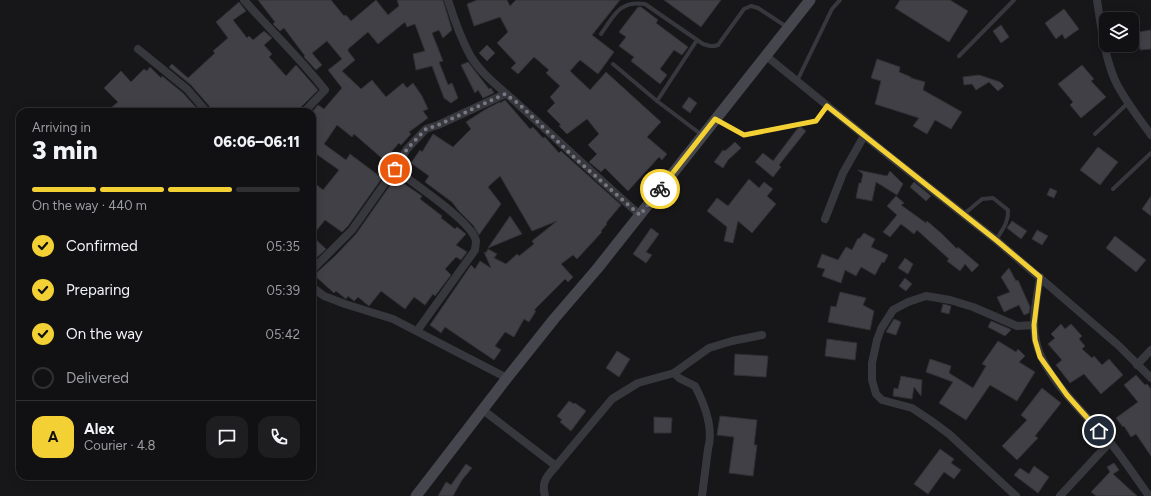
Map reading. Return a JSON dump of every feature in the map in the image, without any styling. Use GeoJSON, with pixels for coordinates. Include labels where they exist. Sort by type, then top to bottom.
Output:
{"type":"FeatureCollection","features":[{"type":"Feature","properties":{"kind":"street"},"geometry":{"type":"LineString","coordinates":[[244,0],[274,34],[303,62],[325,90],[308,108]]}},
{"type":"Feature","properties":{"kind":"street"},"geometry":{"type":"LineString","coordinates":[[448,0],[454,19],[471,56],[479,67],[505,94],[519,104],[576,159],[640,215]]}},
{"type":"Feature","properties":{"kind":"street"},"geometry":{"type":"LineString","coordinates":[[416,496],[507,378],[640,215],[810,0]]}},
{"type":"Feature","properties":{"kind":"street"},"geometry":{"type":"LineString","coordinates":[[1097,0],[1102,36],[1114,79],[1151,135]]}},
{"type":"Feature","properties":{"kind":"street"},"geometry":{"type":"LineString","coordinates":[[138,49],[188,89],[204,108]]}},
{"type":"Feature","properties":{"kind":"street"},"geometry":{"type":"LineString","coordinates":[[765,56],[996,240],[1118,345],[1151,378]]}},
{"type":"Feature","properties":{"kind":"street"},"geometry":{"type":"LineString","coordinates":[[316,266],[352,230],[395,169],[407,149],[426,129],[438,125],[505,94]]}},
{"type":"Feature","properties":{"kind":"street"},"geometry":{"type":"LineString","coordinates":[[825,219],[843,173],[864,136]]}},
{"type":"Feature","properties":{"kind":"street"},"geometry":{"type":"LineString","coordinates":[[395,169],[468,227],[476,240],[475,250],[417,331]]}},
{"type":"Feature","properties":{"kind":"street"},"geometry":{"type":"LineString","coordinates":[[1040,277],[1034,325],[1035,340],[1040,357],[1067,395],[1110,442],[1149,496]]}},
{"type":"Feature","properties":{"kind":"street"},"geometry":{"type":"LineString","coordinates":[[316,290],[324,296],[345,304],[393,319],[507,378]]}},
{"type":"Feature","properties":{"kind":"street"},"geometry":{"type":"LineString","coordinates":[[1016,496],[949,434],[930,420],[912,408],[882,400],[876,394],[872,380],[872,364],[881,329],[893,310],[908,302],[926,296],[950,300],[973,307],[1017,326],[1034,325]]}},
{"type":"Feature","properties":{"kind":"street"},"geometry":{"type":"LineString","coordinates":[[546,496],[543,486],[547,475],[612,399],[638,383],[674,373],[708,348],[762,335]]}},
{"type":"Feature","properties":{"kind":"street"},"geometry":{"type":"LineString","coordinates":[[1137,365],[1151,350]]}},
{"type":"Feature","properties":{"kind":"street"},"geometry":{"type":"LineString","coordinates":[[674,373],[679,378],[695,386],[709,422],[710,442],[702,496]]}},
{"type":"Feature","properties":{"kind":"street"},"geometry":{"type":"LineString","coordinates":[[483,410],[556,466]]}},
{"type":"Feature","properties":{"kind":"street"},"geometry":{"type":"LineString","coordinates":[[1060,496],[1110,442]]}},
{"type":"Feature","properties":{"kind":"lane"},"geometry":{"type":"LineString","coordinates":[[797,81],[832,9],[840,0]]}},
{"type":"Feature","properties":{"kind":"lane"},"geometry":{"type":"LineString","coordinates":[[959,56],[1014,0]]}},
{"type":"Feature","properties":{"kind":"lane"},"geometry":{"type":"LineString","coordinates":[[601,34],[622,6],[629,3],[645,4],[697,40],[714,47],[718,44],[744,9],[750,6],[758,8],[788,27]]}},
{"type":"Feature","properties":{"kind":"lane"},"geometry":{"type":"LineString","coordinates":[[657,101],[697,40]]}},
{"type":"Feature","properties":{"kind":"lane"},"geometry":{"type":"LineString","coordinates":[[613,64],[657,101],[702,135]]}},
{"type":"Feature","properties":{"kind":"lane"},"geometry":{"type":"LineString","coordinates":[[1095,134],[1129,103]]}},
{"type":"Feature","properties":{"kind":"lane"},"geometry":{"type":"LineString","coordinates":[[715,119],[744,135],[816,121],[827,106]]}},
{"type":"Feature","properties":{"kind":"lane"},"geometry":{"type":"LineString","coordinates":[[1113,189],[1151,153]]}},
{"type":"Feature","properties":{"kind":"lane"},"geometry":{"type":"LineString","coordinates":[[963,214],[982,199],[993,198],[1008,210],[1006,224],[996,240]]}},
{"type":"Feature","properties":{"kind":"building"},"geometry":{"type":"Polygon","coordinates":[[[258,0],[331,0],[344,16],[346,15],[351,21],[376,0],[388,15],[399,6],[397,0],[443,0],[452,30],[443,38],[439,30],[432,33],[443,61],[439,62],[448,85],[452,83],[458,98],[451,103],[444,98],[432,66],[416,70],[413,54],[425,51],[415,24],[407,27],[405,22],[378,44],[368,32],[348,49],[355,60],[342,71],[361,89],[372,80],[386,97],[403,83],[407,88],[413,83],[422,96],[428,109],[423,111],[428,118],[409,132],[411,134],[401,145],[399,143],[384,160],[354,134],[352,137],[337,125],[324,144],[346,160],[350,154],[382,178],[348,226],[342,232],[325,220],[316,231],[316,184],[323,190],[339,170],[316,154],[315,108],[318,105],[324,109],[342,88],[328,70],[342,59],[327,41],[312,53],[322,65],[316,70],[304,57],[305,56],[284,28],[280,31],[273,24],[275,22],[258,0]]]}},
{"type":"Feature","properties":{"kind":"building"},"geometry":{"type":"Polygon","coordinates":[[[477,0],[507,0],[510,6],[516,0],[620,0],[592,35],[614,52],[598,74],[580,60],[570,71],[590,90],[606,72],[661,122],[647,137],[667,154],[662,160],[659,157],[628,191],[605,168],[601,172],[589,162],[597,154],[588,145],[599,134],[587,119],[567,134],[559,126],[561,125],[547,111],[555,103],[550,97],[560,86],[546,73],[549,70],[534,57],[518,74],[511,68],[516,63],[497,43],[508,32],[500,17],[474,26],[467,4],[477,0]]]}},
{"type":"Feature","properties":{"kind":"building"},"geometry":{"type":"Polygon","coordinates":[[[664,0],[721,0],[701,27],[664,0]]]}},
{"type":"Feature","properties":{"kind":"building"},"geometry":{"type":"Polygon","coordinates":[[[900,0],[950,0],[968,11],[949,42],[895,8],[900,0]]]}},
{"type":"Feature","properties":{"kind":"building"},"geometry":{"type":"Polygon","coordinates":[[[239,2],[246,11],[233,20],[247,38],[249,36],[253,40],[264,31],[272,38],[264,45],[272,54],[269,57],[286,76],[296,65],[318,90],[300,108],[211,108],[191,85],[169,67],[172,64],[188,78],[215,53],[213,51],[228,38],[216,22],[239,2]]]}},
{"type":"Feature","properties":{"kind":"building"},"geometry":{"type":"Polygon","coordinates":[[[638,7],[641,7],[658,20],[656,23],[688,47],[682,55],[674,50],[660,69],[667,75],[660,84],[631,61],[634,57],[619,46],[626,37],[619,32],[638,7]]]}},
{"type":"Feature","properties":{"kind":"building"},"geometry":{"type":"Polygon","coordinates":[[[1064,9],[1079,29],[1065,39],[1062,34],[1056,39],[1045,23],[1064,9]]]}},
{"type":"Feature","properties":{"kind":"building"},"geometry":{"type":"Polygon","coordinates":[[[1001,25],[1009,37],[1001,43],[993,31],[1001,25]]]}},
{"type":"Feature","properties":{"kind":"building"},"geometry":{"type":"Polygon","coordinates":[[[1151,30],[1151,49],[1140,50],[1139,32],[1151,30]]]}},
{"type":"Feature","properties":{"kind":"building"},"geometry":{"type":"Polygon","coordinates":[[[487,45],[495,53],[487,61],[479,53],[487,45]]]}},
{"type":"Feature","properties":{"kind":"building"},"geometry":{"type":"Polygon","coordinates":[[[877,59],[900,67],[899,72],[911,78],[925,82],[923,90],[962,112],[951,129],[935,120],[927,134],[913,126],[919,118],[875,104],[881,81],[871,78],[877,59]]]}},
{"type":"Feature","properties":{"kind":"building"},"geometry":{"type":"Polygon","coordinates":[[[468,62],[489,89],[491,88],[494,93],[483,98],[478,90],[475,93],[461,65],[468,62]]]}},
{"type":"Feature","properties":{"kind":"building"},"geometry":{"type":"Polygon","coordinates":[[[1082,65],[1094,79],[1091,81],[1106,97],[1081,118],[1070,105],[1073,102],[1058,84],[1082,65]]]}},
{"type":"Feature","properties":{"kind":"building"},"geometry":{"type":"Polygon","coordinates":[[[150,67],[161,78],[162,76],[183,93],[196,108],[112,107],[118,102],[104,88],[121,71],[131,82],[144,69],[147,71],[150,67]]]}},
{"type":"Feature","properties":{"kind":"building"},"geometry":{"type":"Polygon","coordinates":[[[979,75],[1000,82],[1004,86],[998,91],[989,82],[976,90],[972,84],[964,85],[963,77],[979,75]]]}},
{"type":"Feature","properties":{"kind":"building"},"geometry":{"type":"Polygon","coordinates":[[[689,97],[697,103],[690,113],[682,107],[689,97]]]}},
{"type":"Feature","properties":{"kind":"building"},"geometry":{"type":"Polygon","coordinates":[[[505,100],[530,129],[533,127],[543,138],[545,137],[559,153],[561,151],[621,205],[606,223],[607,224],[601,231],[602,232],[577,259],[573,255],[561,264],[573,277],[568,282],[565,279],[534,310],[536,311],[529,322],[524,319],[514,337],[505,332],[495,346],[501,350],[494,360],[445,327],[441,333],[430,325],[471,265],[475,269],[480,261],[491,268],[484,252],[486,253],[488,249],[497,254],[494,258],[506,264],[517,254],[519,256],[534,244],[532,241],[557,221],[532,231],[500,176],[488,187],[501,204],[479,235],[473,225],[452,202],[425,182],[429,176],[411,163],[420,150],[422,152],[433,134],[453,147],[471,129],[466,122],[486,109],[505,100]]]}},
{"type":"Feature","properties":{"kind":"building"},"geometry":{"type":"Polygon","coordinates":[[[801,127],[806,131],[779,165],[781,167],[773,177],[755,162],[763,153],[773,161],[798,128],[801,127]]]}},
{"type":"Feature","properties":{"kind":"building"},"geometry":{"type":"Polygon","coordinates":[[[735,142],[741,148],[728,160],[723,168],[714,162],[723,150],[725,151],[735,142]]]}},
{"type":"Feature","properties":{"kind":"building"},"geometry":{"type":"Polygon","coordinates":[[[1098,147],[1118,162],[1100,185],[1080,170],[1098,147]]]}},
{"type":"Feature","properties":{"kind":"building"},"geometry":{"type":"Polygon","coordinates":[[[858,170],[887,176],[890,171],[903,184],[897,195],[876,182],[872,201],[856,198],[859,183],[861,183],[863,174],[858,170]]]}},
{"type":"Feature","properties":{"kind":"building"},"geometry":{"type":"Polygon","coordinates":[[[397,179],[422,196],[420,199],[442,216],[441,218],[455,229],[457,227],[466,234],[456,245],[467,252],[461,260],[456,257],[445,269],[451,275],[435,296],[433,294],[425,305],[414,297],[405,309],[381,291],[369,306],[358,297],[354,301],[348,296],[346,299],[336,291],[334,293],[316,277],[316,273],[356,234],[391,184],[392,185],[397,179]]]}},
{"type":"Feature","properties":{"kind":"building"},"geometry":{"type":"Polygon","coordinates":[[[749,179],[759,188],[764,182],[773,189],[767,196],[776,204],[752,233],[738,221],[733,243],[724,241],[727,227],[707,211],[717,198],[728,206],[749,179]]]}},
{"type":"Feature","properties":{"kind":"building"},"geometry":{"type":"Polygon","coordinates":[[[914,182],[931,196],[926,201],[910,187],[914,182]]]}},
{"type":"Feature","properties":{"kind":"building"},"geometry":{"type":"Polygon","coordinates":[[[1050,188],[1057,191],[1054,198],[1047,195],[1050,188]]]}},
{"type":"Feature","properties":{"kind":"building"},"geometry":{"type":"Polygon","coordinates":[[[896,196],[904,203],[901,205],[926,223],[927,221],[957,249],[958,247],[979,265],[972,272],[965,264],[960,271],[947,261],[949,259],[917,230],[914,234],[901,224],[890,237],[883,232],[897,215],[887,206],[896,196]]]}},
{"type":"Feature","properties":{"kind":"building"},"geometry":{"type":"Polygon","coordinates":[[[1151,196],[1151,216],[1142,209],[1151,196]]]}},
{"type":"Feature","properties":{"kind":"building"},"geometry":{"type":"Polygon","coordinates":[[[510,216],[522,234],[488,248],[510,216]]]}},
{"type":"Feature","properties":{"kind":"building"},"geometry":{"type":"Polygon","coordinates":[[[1012,221],[1027,231],[1021,239],[1007,228],[1012,221]]]}},
{"type":"Feature","properties":{"kind":"building"},"geometry":{"type":"Polygon","coordinates":[[[651,228],[659,234],[646,252],[652,255],[646,263],[633,254],[651,228]]]}},
{"type":"Feature","properties":{"kind":"building"},"geometry":{"type":"Polygon","coordinates":[[[1037,230],[1048,236],[1042,245],[1032,239],[1037,230]]]}},
{"type":"Feature","properties":{"kind":"building"},"geometry":{"type":"Polygon","coordinates":[[[864,233],[875,239],[871,247],[888,255],[884,263],[882,262],[875,275],[861,267],[856,276],[845,270],[841,283],[822,276],[825,269],[817,267],[822,254],[838,260],[846,247],[852,250],[858,238],[859,239],[864,233]]]}},
{"type":"Feature","properties":{"kind":"building"},"geometry":{"type":"Polygon","coordinates":[[[1115,236],[1146,260],[1136,272],[1106,248],[1115,236]]]}},
{"type":"Feature","properties":{"kind":"building"},"geometry":{"type":"Polygon","coordinates":[[[316,240],[326,249],[316,258],[316,240]]]}},
{"type":"Feature","properties":{"kind":"building"},"geometry":{"type":"Polygon","coordinates":[[[905,258],[913,264],[908,274],[898,268],[905,258]]]}},
{"type":"Feature","properties":{"kind":"building"},"geometry":{"type":"Polygon","coordinates":[[[1009,268],[1016,281],[1018,280],[1030,307],[1029,313],[1024,315],[1019,305],[1004,312],[997,297],[1010,292],[1001,277],[1009,268]]]}},
{"type":"Feature","properties":{"kind":"building"},"geometry":{"type":"Polygon","coordinates":[[[905,278],[912,284],[906,291],[899,286],[905,278]]]}},
{"type":"Feature","properties":{"kind":"building"},"geometry":{"type":"Polygon","coordinates":[[[840,292],[866,298],[863,305],[874,311],[870,330],[828,322],[831,306],[836,307],[840,292]]]}},
{"type":"Feature","properties":{"kind":"building"},"geometry":{"type":"Polygon","coordinates":[[[943,304],[951,306],[949,314],[941,312],[943,304]]]}},
{"type":"Feature","properties":{"kind":"building"},"geometry":{"type":"Polygon","coordinates":[[[894,319],[901,322],[896,335],[886,332],[894,319]]]}},
{"type":"Feature","properties":{"kind":"building"},"geometry":{"type":"Polygon","coordinates":[[[991,321],[1011,330],[1005,336],[988,327],[991,321]]]}},
{"type":"Feature","properties":{"kind":"building"},"geometry":{"type":"Polygon","coordinates":[[[1061,324],[1065,329],[1071,324],[1082,336],[1079,339],[1085,346],[1082,349],[1092,358],[1094,356],[1102,365],[1109,359],[1123,375],[1101,394],[1084,374],[1070,383],[1056,365],[1062,360],[1048,344],[1055,338],[1051,334],[1061,324]]]}},
{"type":"Feature","properties":{"kind":"building"},"geometry":{"type":"Polygon","coordinates":[[[827,339],[857,343],[855,360],[825,356],[827,339]]]}},
{"type":"Feature","properties":{"kind":"building"},"geometry":{"type":"Polygon","coordinates":[[[998,341],[1016,352],[1018,349],[1025,356],[1019,362],[1035,372],[1017,401],[990,385],[966,420],[939,403],[953,382],[926,372],[930,359],[951,366],[949,373],[973,388],[986,366],[982,364],[998,341]]]}},
{"type":"Feature","properties":{"kind":"building"},"geometry":{"type":"Polygon","coordinates":[[[617,351],[630,359],[619,377],[606,368],[617,351]]]}},
{"type":"Feature","properties":{"kind":"building"},"geometry":{"type":"Polygon","coordinates":[[[735,354],[768,356],[766,377],[734,375],[735,354]]]}},
{"type":"Feature","properties":{"kind":"building"},"geometry":{"type":"Polygon","coordinates":[[[1136,375],[1151,389],[1151,456],[1136,434],[1131,437],[1124,426],[1123,427],[1116,418],[1138,402],[1124,385],[1136,375]]]}},
{"type":"Feature","properties":{"kind":"building"},"geometry":{"type":"Polygon","coordinates":[[[901,376],[922,380],[921,396],[914,387],[912,399],[893,396],[894,388],[898,389],[901,376]]]}},
{"type":"Feature","properties":{"kind":"building"},"geometry":{"type":"Polygon","coordinates":[[[1042,388],[1061,403],[1035,436],[1038,438],[1017,460],[1002,446],[1027,420],[1021,415],[1042,388]]]}},
{"type":"Feature","properties":{"kind":"building"},"geometry":{"type":"Polygon","coordinates":[[[569,401],[574,404],[575,403],[586,411],[571,431],[560,422],[562,420],[557,416],[569,401]]]}},
{"type":"Feature","properties":{"kind":"building"},"geometry":{"type":"Polygon","coordinates":[[[720,416],[757,420],[754,445],[757,445],[753,476],[729,473],[734,437],[717,435],[720,416]]]}},
{"type":"Feature","properties":{"kind":"building"},"geometry":{"type":"Polygon","coordinates":[[[654,417],[672,418],[671,433],[654,433],[654,417]]]}},
{"type":"Feature","properties":{"kind":"building"},"geometry":{"type":"Polygon","coordinates":[[[940,449],[954,459],[951,463],[961,470],[954,479],[944,472],[928,494],[914,484],[940,449]]]}},
{"type":"Feature","properties":{"kind":"building"},"geometry":{"type":"Polygon","coordinates":[[[1114,463],[1119,470],[1113,474],[1137,496],[1096,496],[1091,492],[1110,472],[1107,467],[1114,463]]]}},
{"type":"Feature","properties":{"kind":"building"},"geometry":{"type":"Polygon","coordinates":[[[466,464],[472,468],[462,480],[453,496],[438,496],[446,482],[451,485],[466,464]]]}},
{"type":"Feature","properties":{"kind":"building"},"geometry":{"type":"Polygon","coordinates":[[[1034,466],[1049,477],[1038,493],[1014,475],[1020,468],[1029,474],[1034,466]]]}},
{"type":"Feature","properties":{"kind":"way so far"},"geometry":{"type":"LineString","coordinates":[[395,169],[407,149],[426,129],[438,125],[505,94],[519,104],[576,159],[640,215],[660,189]]}},
{"type":"Feature","properties":{"kind":"route"},"geometry":{"type":"LineString","coordinates":[[660,189],[715,119],[744,135],[755,134],[816,121],[827,106],[996,240],[1040,277],[1034,325],[1035,340],[1040,357],[1067,395],[1099,431]]}}]}
